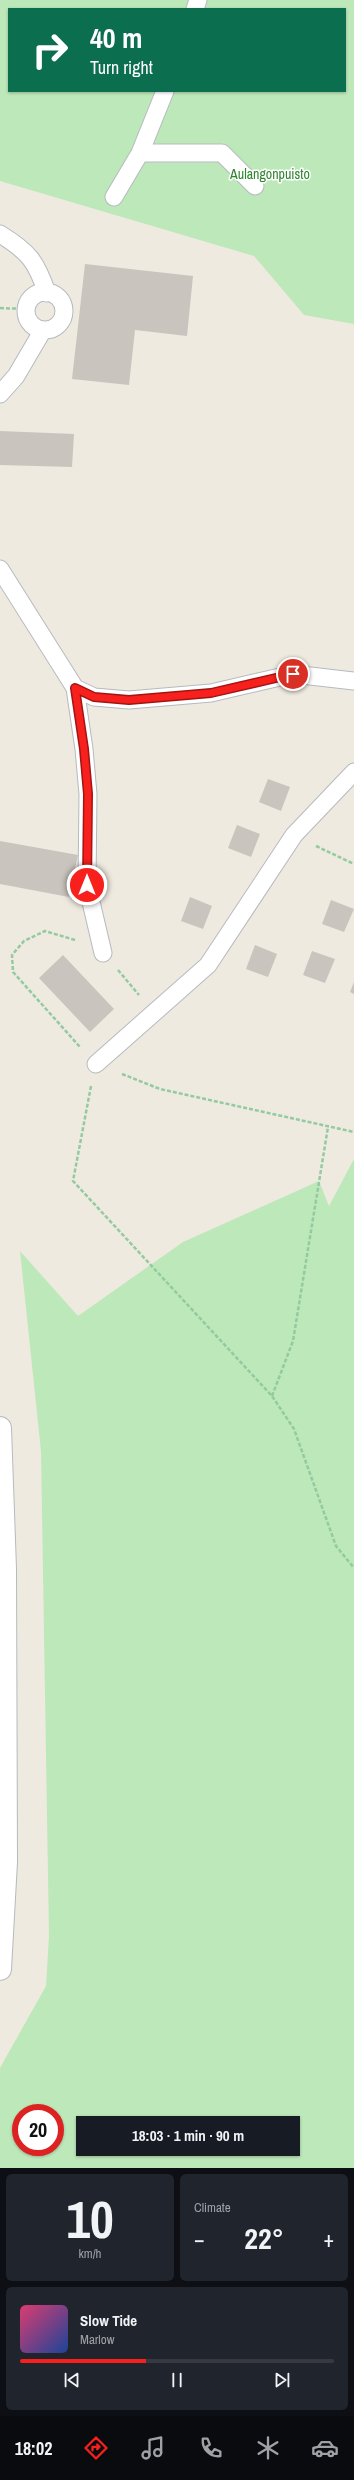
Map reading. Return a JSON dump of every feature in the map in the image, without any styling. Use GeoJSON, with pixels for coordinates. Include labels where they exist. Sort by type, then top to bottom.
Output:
{"type":"FeatureCollection","features":[{"type":"Feature","properties":{"kind":"street"},"geometry":{"type":"LineString","coordinates":[[0,1428],[5,1570],[6,1862],[0,1969]]}},
{"type":"Feature","properties":{"kind":"lane"},"geometry":{"type":"LineString","coordinates":[[114,197],[140,153],[165,92]]}},
{"type":"Feature","properties":{"kind":"lane"},"geometry":{"type":"LineString","coordinates":[[140,153],[222,153],[255,186]]}},
{"type":"Feature","properties":{"kind":"lane"},"geometry":{"type":"LineString","coordinates":[[0,234],[26,252],[38,267],[47,293]]}},
{"type":"Feature","properties":{"kind":"lane"},"geometry":{"type":"LineString","coordinates":[[0,394],[16,376],[44,330],[56,326],[63,316],[60,299],[47,293],[35,295],[26,308],[28,320],[32,325],[44,330]]}},
{"type":"Feature","properties":{"kind":"lane"},"geometry":{"type":"LineString","coordinates":[[0,569],[75,688],[84,749],[88,794],[87,885],[103,953]]}},
{"type":"Feature","properties":{"kind":"lane"},"geometry":{"type":"LineString","coordinates":[[75,688],[94,697],[129,700],[211,693],[293,674],[354,681]]}},
{"type":"Feature","properties":{"kind":"lane"},"geometry":{"type":"LineString","coordinates":[[96,1064],[208,965],[294,835],[354,772]]}},
{"type":"Feature","properties":{"kind":"path"},"geometry":{"type":"LineString","coordinates":[[0,308],[26,308]]}},
{"type":"Feature","properties":{"kind":"path"},"geometry":{"type":"LineString","coordinates":[[294,835],[354,864]]}},
{"type":"Feature","properties":{"kind":"path"},"geometry":{"type":"LineString","coordinates":[[96,1064],[73,1181],[272,1396],[294,1429],[336,1546],[354,1568]]}},
{"type":"Feature","properties":{"kind":"path"},"geometry":{"type":"LineString","coordinates":[[272,1396],[294,1341],[328,1126],[354,1132]]}},
{"type":"Feature","properties":{"kind":"green space","name":"Aulangonpuisto"},"geometry":{"type":"Polygon","coordinates":[[[0,0],[354,0],[354,324],[304,315],[254,256],[0,181],[0,0]]]}},
{"type":"Feature","properties":{"kind":"green space"},"geometry":{"type":"Polygon","coordinates":[[[354,1159],[354,2168],[0,2168],[0,2068],[46,1986],[49,1936],[41,1451],[20,1251],[78,1316],[183,1242],[319,1181],[329,1206],[354,1159]]]}},
{"type":"Feature","properties":{"kind":"building"},"geometry":{"type":"Polygon","coordinates":[[[85,264],[193,276],[187,336],[135,330],[129,385],[72,379],[85,264]]]}},
{"type":"Feature","properties":{"kind":"building"},"geometry":{"type":"Polygon","coordinates":[[[0,431],[74,434],[72,467],[0,465],[0,431]]]}},
{"type":"Feature","properties":{"kind":"building"},"geometry":{"type":"Polygon","coordinates":[[[268,779],[290,787],[281,811],[259,802],[268,779]]]}},
{"type":"Feature","properties":{"kind":"building"},"geometry":{"type":"Polygon","coordinates":[[[237,825],[260,834],[251,857],[228,848],[237,825]]]}},
{"type":"Feature","properties":{"kind":"building"},"geometry":{"type":"Polygon","coordinates":[[[0,841],[78,855],[69,897],[0,884],[0,841]]]}},
{"type":"Feature","properties":{"kind":"building"},"geometry":{"type":"Polygon","coordinates":[[[190,897],[212,906],[203,929],[181,921],[190,897]]]}},
{"type":"Feature","properties":{"kind":"building"},"geometry":{"type":"Polygon","coordinates":[[[331,900],[354,909],[344,932],[322,924],[331,900]]]}},
{"type":"Feature","properties":{"kind":"building"},"geometry":{"type":"Polygon","coordinates":[[[255,945],[277,954],[268,977],[246,969],[255,945]]]}},
{"type":"Feature","properties":{"kind":"building"},"geometry":{"type":"Polygon","coordinates":[[[312,951],[335,959],[325,983],[303,975],[312,951]]]}},
{"type":"Feature","properties":{"kind":"building"},"geometry":{"type":"Polygon","coordinates":[[[63,955],[114,1009],[90,1032],[39,978],[63,955]]]}},
{"type":"Feature","properties":{"kind":"building"},"geometry":{"type":"Polygon","coordinates":[[[354,982],[354,994],[350,992],[354,982]]]}},
{"type":"Feature","properties":{"kind":"route"},"geometry":{"type":"LineString","coordinates":[[87,885],[88,794],[84,749],[75,688],[94,697],[129,700],[211,693],[293,674]]}}]}
